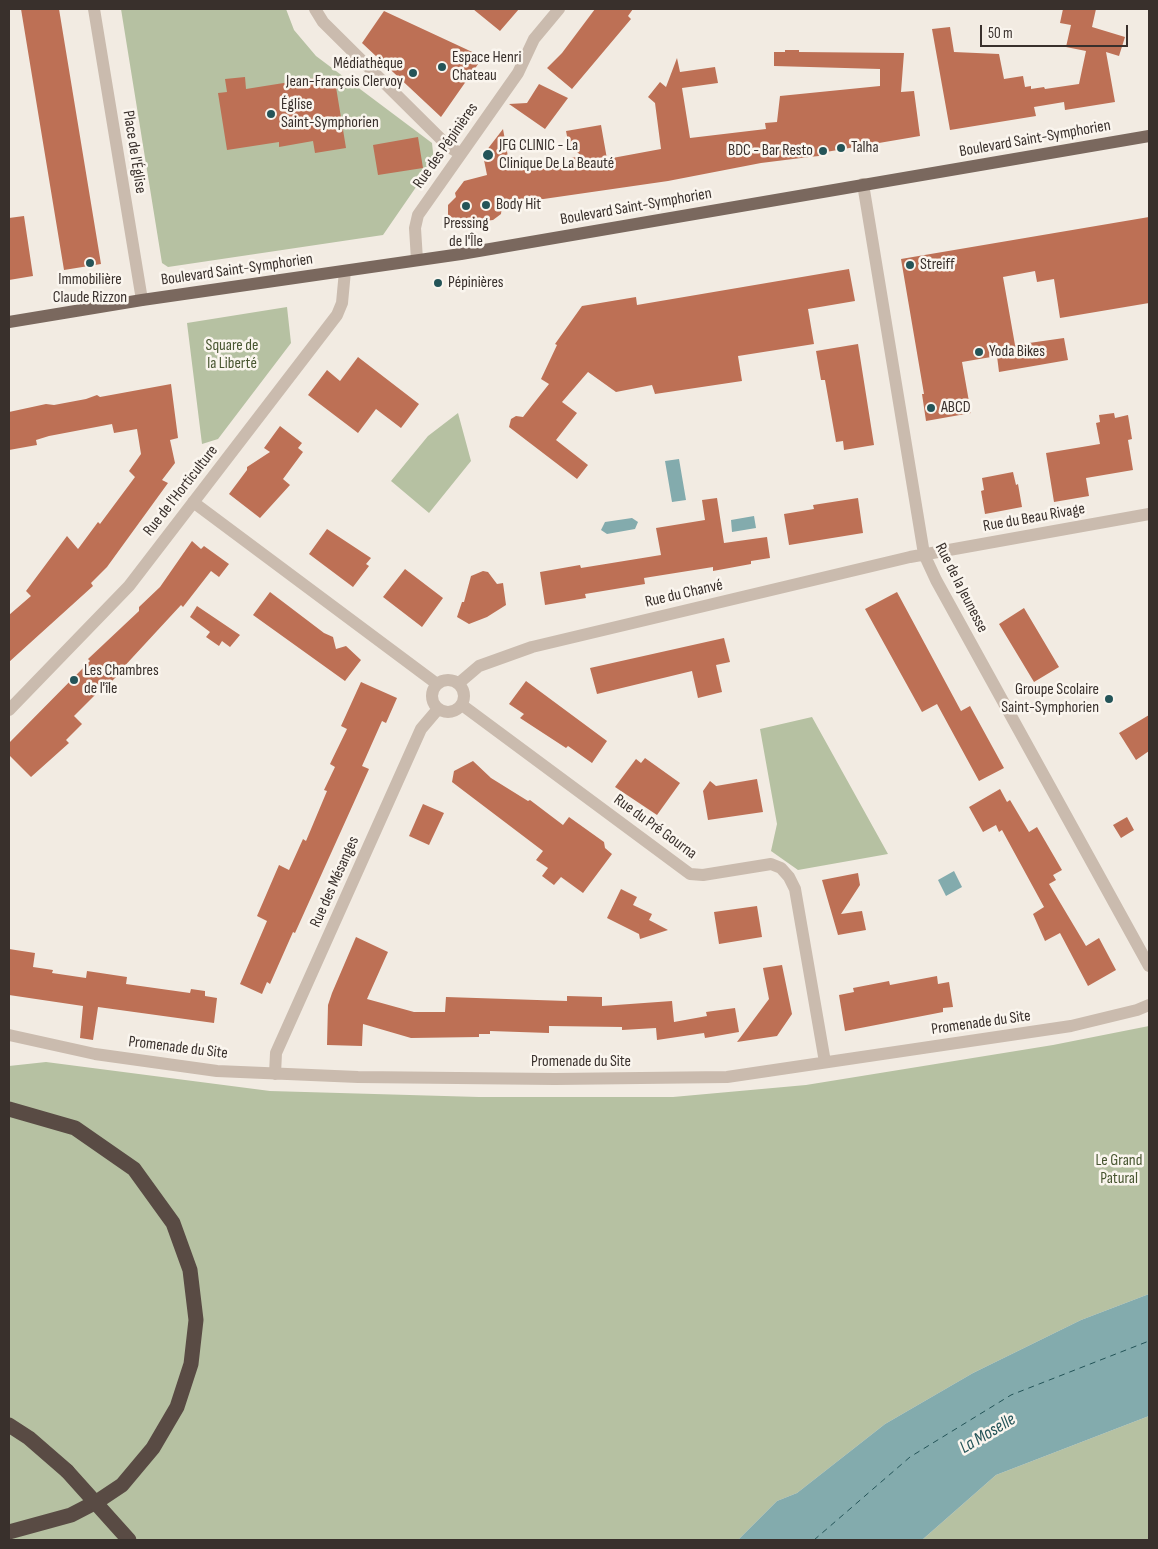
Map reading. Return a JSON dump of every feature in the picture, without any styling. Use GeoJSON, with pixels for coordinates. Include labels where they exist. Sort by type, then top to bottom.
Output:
{"type":"FeatureCollection","features":[{"type":"Feature","properties":{"kind":"highway"},"geometry":{"type":"LineString","coordinates":[[9,1109],[18,1110],[75,1128],[134,1169],[173,1223],[190,1270],[196,1320],[191,1364],[176,1407],[153,1448],[122,1485],[98,1501],[71,1515],[34,1527],[9,1532]]}},
{"type":"Feature","properties":{"kind":"highway"},"geometry":{"type":"LineString","coordinates":[[9,1425],[29,1438],[68,1472],[129,1540]]}},
{"type":"Feature","properties":{"kind":"main road","name":"Boulevard Saint-Symphorien"},"geometry":{"type":"LineString","coordinates":[[9,322],[142,300],[417,260],[1149,136]]}},
{"type":"Feature","properties":{"kind":"street","name":"Place de l'Église"},"geometry":{"type":"LineString","coordinates":[[94,9],[142,300]]}},
{"type":"Feature","properties":{"kind":"street"},"geometry":{"type":"LineString","coordinates":[[315,9],[323,22],[449,146],[461,154]]}},
{"type":"Feature","properties":{"kind":"street","name":"Rue des Pépinières"},"geometry":{"type":"LineString","coordinates":[[417,260],[415,228],[418,215],[518,74],[534,39],[559,9]]}},
{"type":"Feature","properties":{"kind":"street","name":"Rue de la Jeunesse"},"geometry":{"type":"LineString","coordinates":[[863,184],[924,554],[936,580],[1149,966]]}},
{"type":"Feature","properties":{"kind":"street","name":"Rue de l'Horticulture"},"geometry":{"type":"LineString","coordinates":[[9,710],[128,586],[194,502],[337,314],[342,303],[345,271]]}},
{"type":"Feature","properties":{"kind":"street"},"geometry":{"type":"LineString","coordinates":[[194,502],[437,684]]}},
{"type":"Feature","properties":{"kind":"street","name":"Rue du Beau Rivage"},"geometry":{"type":"LineString","coordinates":[[924,554],[1149,514]]}},
{"type":"Feature","properties":{"kind":"street","name":"Rue du Chanvé"},"geometry":{"type":"LineString","coordinates":[[459,683],[479,666],[532,647],[924,554]]}},
{"type":"Feature","properties":{"kind":"street"},"geometry":{"type":"LineString","coordinates":[[450,679],[459,683],[464,691],[462,705],[453,711],[438,709],[432,696],[437,684],[450,679]]}},
{"type":"Feature","properties":{"kind":"street","name":"Rue du Pré Gourna"},"geometry":{"type":"LineString","coordinates":[[462,705],[690,874],[703,876],[771,864],[781,868],[789,877],[795,889],[825,1062]]}},
{"type":"Feature","properties":{"kind":"street","name":"Rue des Mésanges"},"geometry":{"type":"LineString","coordinates":[[275,1074],[276,1053],[422,728],[438,709]]}},
{"type":"Feature","properties":{"kind":"street","name":"Promenade du Site"},"geometry":{"type":"LineString","coordinates":[[9,1035],[105,1055],[217,1071],[275,1074],[535,1078],[728,1077],[1071,1026],[1136,1010],[1149,1004]]}},
{"type":"Feature","properties":{"kind":"green space"},"geometry":{"type":"Polygon","coordinates":[[[121,9],[286,9],[294,30],[316,56],[432,143],[434,161],[383,235],[168,267],[162,263],[121,9]]]}},
{"type":"Feature","properties":{"kind":"green space","name":"Square de la Liberté"},"geometry":{"type":"Polygon","coordinates":[[[287,307],[291,343],[218,439],[202,444],[187,323],[287,307]]]}},
{"type":"Feature","properties":{"kind":"green space"},"geometry":{"type":"Polygon","coordinates":[[[458,413],[471,461],[429,513],[391,481],[428,436],[458,413]]]}},
{"type":"Feature","properties":{"kind":"green space"},"geometry":{"type":"Polygon","coordinates":[[[812,717],[888,854],[798,870],[771,851],[777,824],[760,729],[812,717]]]}},
{"type":"Feature","properties":{"kind":"green space","name":"Le Grand Patural"},"geometry":{"type":"Polygon","coordinates":[[[1149,1026],[1149,1294],[1081,1320],[973,1373],[885,1424],[797,1493],[777,1501],[738,1540],[9,1540],[9,1066],[46,1062],[270,1091],[479,1097],[673,1097],[806,1085],[1053,1045],[1149,1026]]]}},
{"type":"Feature","properties":{"kind":"green space"},"geometry":{"type":"Polygon","coordinates":[[[1149,1416],[1149,1540],[922,1540],[996,1475],[1149,1416]]]}},
{"type":"Feature","properties":{"kind":"water"},"geometry":{"type":"Polygon","coordinates":[[[679,459],[686,500],[672,502],[665,461],[679,459]]]}},
{"type":"Feature","properties":{"kind":"water"},"geometry":{"type":"Polygon","coordinates":[[[754,516],[756,528],[732,532],[731,520],[754,516]]]}},
{"type":"Feature","properties":{"kind":"water"},"geometry":{"type":"Polygon","coordinates":[[[632,518],[638,522],[635,529],[607,534],[601,530],[605,522],[632,518]]]}},
{"type":"Feature","properties":{"kind":"water"},"geometry":{"type":"Polygon","coordinates":[[[954,871],[962,887],[946,896],[938,880],[954,871]]]}},
{"type":"Feature","properties":{"kind":"water","name":"La Moselle"},"geometry":{"type":"Polygon","coordinates":[[[1149,1294],[1149,1416],[996,1475],[922,1540],[738,1540],[777,1501],[797,1493],[885,1424],[973,1373],[1081,1320],[1149,1294]]]}},
{"type":"Feature","properties":{"kind":"building"},"geometry":{"type":"Polygon","coordinates":[[[21,9],[59,9],[101,264],[64,270],[21,9]]]}},
{"type":"Feature","properties":{"kind":"building"},"geometry":{"type":"Polygon","coordinates":[[[473,9],[519,9],[500,31],[473,9]]]}},
{"type":"Feature","properties":{"kind":"building"},"geometry":{"type":"Polygon","coordinates":[[[595,9],[633,9],[628,16],[631,19],[572,89],[547,68],[562,53],[595,9]]]}},
{"type":"Feature","properties":{"kind":"building"},"geometry":{"type":"Polygon","coordinates":[[[1063,9],[1096,9],[1092,27],[1125,37],[1119,56],[1106,52],[1115,102],[1065,110],[1064,102],[1034,107],[1036,116],[950,130],[932,29],[950,27],[954,52],[999,54],[1004,79],[1023,76],[1025,87],[1031,86],[1031,89],[1044,87],[1045,89],[1079,84],[1086,51],[1066,47],[1071,25],[1060,23],[1063,9]]]}},
{"type":"Feature","properties":{"kind":"building"},"geometry":{"type":"Polygon","coordinates":[[[384,11],[483,57],[441,117],[362,43],[384,11]]]}},
{"type":"Feature","properties":{"kind":"building"},"geometry":{"type":"Polygon","coordinates":[[[785,50],[799,50],[799,52],[904,53],[901,92],[914,91],[920,136],[820,153],[819,156],[761,163],[668,181],[502,205],[501,214],[493,220],[460,224],[454,222],[448,215],[448,205],[456,197],[455,193],[464,181],[487,175],[483,155],[503,129],[510,168],[541,163],[542,169],[572,164],[571,158],[582,156],[569,146],[566,131],[601,125],[607,159],[661,149],[655,103],[648,97],[660,82],[666,87],[677,58],[680,72],[715,67],[718,83],[682,88],[690,138],[766,129],[765,123],[777,122],[780,96],[880,86],[880,69],[774,66],[774,52],[785,52],[785,50]]]}},
{"type":"Feature","properties":{"kind":"building","name":"Église Saint-Symphorien"},"geometry":{"type":"Polygon","coordinates":[[[245,77],[246,89],[315,78],[316,84],[335,81],[346,148],[315,153],[313,141],[279,147],[279,142],[227,150],[218,93],[227,92],[225,79],[245,77]]]}},
{"type":"Feature","properties":{"kind":"building"},"geometry":{"type":"Polygon","coordinates":[[[539,84],[568,98],[545,129],[509,104],[527,103],[539,84]]]}},
{"type":"Feature","properties":{"kind":"building"},"geometry":{"type":"Polygon","coordinates":[[[418,137],[423,168],[378,175],[373,145],[418,137]]]}},
{"type":"Feature","properties":{"kind":"building"},"geometry":{"type":"Polygon","coordinates":[[[24,216],[33,276],[9,280],[9,218],[24,216]]]}},
{"type":"Feature","properties":{"kind":"building"},"geometry":{"type":"Polygon","coordinates":[[[1149,217],[1149,303],[1060,318],[1054,279],[1037,282],[1035,271],[1003,277],[1015,345],[1064,338],[1068,360],[999,372],[997,356],[962,362],[971,413],[926,421],[922,394],[924,394],[901,259],[1149,217]]]}},
{"type":"Feature","properties":{"kind":"building"},"geometry":{"type":"Polygon","coordinates":[[[849,269],[855,301],[808,309],[814,344],[738,356],[742,381],[655,394],[652,385],[616,392],[588,372],[562,402],[577,413],[556,440],[588,465],[577,479],[509,427],[511,419],[516,416],[523,417],[549,384],[541,379],[557,345],[555,344],[582,306],[636,297],[637,305],[849,269]]]}},
{"type":"Feature","properties":{"kind":"building"},"geometry":{"type":"Polygon","coordinates":[[[858,344],[874,445],[844,450],[843,441],[836,442],[825,380],[821,380],[816,351],[858,344]]]}},
{"type":"Feature","properties":{"kind":"building"},"geometry":{"type":"Polygon","coordinates":[[[358,357],[419,404],[401,428],[376,409],[358,433],[308,395],[327,370],[340,381],[358,357]]]}},
{"type":"Feature","properties":{"kind":"building"},"geometry":{"type":"Polygon","coordinates":[[[171,384],[178,438],[170,440],[175,463],[162,480],[168,483],[107,567],[91,583],[93,586],[9,662],[9,615],[31,596],[26,591],[67,536],[78,549],[98,522],[100,524],[135,477],[129,471],[141,454],[137,429],[114,433],[112,424],[49,436],[36,440],[37,445],[9,450],[9,412],[46,404],[54,405],[86,399],[97,395],[100,397],[171,384]]]}},
{"type":"Feature","properties":{"kind":"building"},"geometry":{"type":"Polygon","coordinates":[[[1114,413],[1115,418],[1128,415],[1132,439],[1128,440],[1133,470],[1086,478],[1089,496],[1054,502],[1046,453],[1100,444],[1096,423],[1100,422],[1099,415],[1114,413]]]}},
{"type":"Feature","properties":{"kind":"building"},"geometry":{"type":"Polygon","coordinates":[[[280,426],[302,443],[298,448],[303,452],[283,479],[290,485],[260,518],[229,494],[247,470],[247,467],[270,452],[264,448],[280,426]]]}},
{"type":"Feature","properties":{"kind":"building"},"geometry":{"type":"Polygon","coordinates":[[[1013,472],[1016,485],[1018,484],[1022,507],[985,514],[981,491],[984,490],[982,478],[1013,472]]]}},
{"type":"Feature","properties":{"kind":"building"},"geometry":{"type":"Polygon","coordinates":[[[717,498],[724,543],[767,537],[770,558],[751,561],[751,564],[713,571],[713,567],[644,578],[645,584],[585,594],[586,598],[545,605],[540,572],[580,565],[581,568],[661,555],[656,528],[705,520],[702,500],[717,498]]]}},
{"type":"Feature","properties":{"kind":"building"},"geometry":{"type":"Polygon","coordinates":[[[858,498],[863,533],[789,545],[784,514],[814,509],[813,505],[858,498]]]}},
{"type":"Feature","properties":{"kind":"building"},"geometry":{"type":"Polygon","coordinates":[[[327,529],[371,558],[366,564],[369,566],[353,587],[309,554],[327,529]]]}},
{"type":"Feature","properties":{"kind":"building"},"geometry":{"type":"Polygon","coordinates":[[[192,541],[201,549],[204,546],[229,564],[219,577],[211,571],[183,607],[181,605],[121,672],[74,716],[82,724],[66,740],[69,743],[31,777],[9,755],[9,743],[90,661],[88,659],[139,611],[139,607],[160,587],[192,541]]]}},
{"type":"Feature","properties":{"kind":"building"},"geometry":{"type":"Polygon","coordinates":[[[405,569],[443,598],[422,627],[383,597],[405,569]]]}},
{"type":"Feature","properties":{"kind":"building"},"geometry":{"type":"Polygon","coordinates":[[[483,571],[488,572],[497,584],[503,583],[506,605],[487,617],[469,624],[457,617],[462,602],[464,602],[471,576],[483,571]]]}},
{"type":"Feature","properties":{"kind":"building"},"geometry":{"type":"Polygon","coordinates":[[[270,592],[324,633],[333,637],[336,649],[346,646],[361,660],[345,681],[253,615],[270,592]]]}},
{"type":"Feature","properties":{"kind":"building"},"geometry":{"type":"Polygon","coordinates":[[[897,592],[961,711],[970,706],[1004,768],[979,781],[937,704],[922,712],[865,609],[897,592]]]}},
{"type":"Feature","properties":{"kind":"building"},"geometry":{"type":"Polygon","coordinates":[[[197,606],[240,635],[230,647],[222,641],[219,646],[206,637],[210,632],[190,617],[197,606]]]}},
{"type":"Feature","properties":{"kind":"building"},"geometry":{"type":"Polygon","coordinates":[[[1024,608],[1059,667],[1034,682],[999,624],[1024,608]]]}},
{"type":"Feature","properties":{"kind":"building"},"geometry":{"type":"Polygon","coordinates":[[[724,638],[730,662],[716,665],[722,692],[698,698],[692,671],[597,694],[590,668],[724,638]]]}},
{"type":"Feature","properties":{"kind":"building"},"geometry":{"type":"Polygon","coordinates":[[[526,681],[607,741],[592,763],[568,746],[566,748],[520,718],[524,714],[509,704],[526,681]]]}},
{"type":"Feature","properties":{"kind":"building"},"geometry":{"type":"Polygon","coordinates":[[[361,682],[397,698],[386,723],[382,721],[362,766],[369,769],[295,933],[293,932],[270,984],[267,982],[262,994],[240,984],[267,921],[257,916],[279,865],[289,870],[303,839],[306,841],[327,791],[324,790],[335,767],[330,764],[347,729],[341,726],[361,682]]]}},
{"type":"Feature","properties":{"kind":"building"},"geometry":{"type":"Polygon","coordinates":[[[1149,715],[1149,751],[1136,760],[1119,733],[1149,715]]]}},
{"type":"Feature","properties":{"kind":"building"},"geometry":{"type":"Polygon","coordinates":[[[645,758],[680,783],[657,815],[615,787],[636,759],[641,763],[645,758]]]}},
{"type":"Feature","properties":{"kind":"building"},"geometry":{"type":"Polygon","coordinates":[[[473,761],[491,778],[528,801],[530,800],[563,825],[569,817],[604,842],[605,848],[612,854],[583,893],[561,877],[554,885],[542,876],[548,868],[536,860],[543,851],[452,782],[454,771],[473,761]]]}},
{"type":"Feature","properties":{"kind":"building"},"geometry":{"type":"Polygon","coordinates":[[[757,779],[763,812],[708,820],[703,791],[710,781],[716,786],[757,779]]]}},
{"type":"Feature","properties":{"kind":"building"},"geometry":{"type":"Polygon","coordinates":[[[1000,789],[1007,802],[1010,800],[1029,832],[1037,827],[1062,870],[1053,875],[1056,880],[1049,884],[1086,946],[1099,938],[1116,970],[1088,986],[1060,933],[1045,941],[1033,914],[1044,907],[1002,830],[999,832],[996,825],[983,832],[969,807],[1000,789]]]}},
{"type":"Feature","properties":{"kind":"building"},"geometry":{"type":"Polygon","coordinates":[[[423,804],[444,813],[429,845],[409,836],[423,804]]]}},
{"type":"Feature","properties":{"kind":"building"},"geometry":{"type":"Polygon","coordinates":[[[1127,817],[1134,830],[1121,838],[1113,825],[1127,817]]]}},
{"type":"Feature","properties":{"kind":"building"},"geometry":{"type":"Polygon","coordinates":[[[858,873],[860,885],[841,914],[862,911],[866,930],[838,935],[822,880],[858,873]]]}},
{"type":"Feature","properties":{"kind":"building"},"geometry":{"type":"Polygon","coordinates":[[[621,889],[637,897],[633,905],[652,914],[649,920],[668,930],[640,939],[639,934],[607,918],[621,889]]]}},
{"type":"Feature","properties":{"kind":"building"},"geometry":{"type":"Polygon","coordinates":[[[757,906],[762,937],[719,944],[714,912],[757,906]]]}},
{"type":"Feature","properties":{"kind":"building"},"geometry":{"type":"Polygon","coordinates":[[[356,937],[388,952],[367,999],[414,1012],[445,1012],[446,997],[567,1001],[567,996],[602,997],[602,1006],[672,1001],[674,1022],[707,1016],[706,1012],[735,1008],[739,1032],[705,1038],[704,1033],[657,1040],[656,1028],[622,1030],[622,1027],[549,1026],[549,1033],[490,1031],[490,1034],[479,1034],[479,1037],[411,1038],[363,1024],[362,1046],[327,1045],[328,1005],[356,937]]]}},
{"type":"Feature","properties":{"kind":"building"},"geometry":{"type":"Polygon","coordinates":[[[9,949],[35,953],[33,967],[53,970],[52,973],[86,978],[87,971],[127,977],[126,984],[190,993],[191,989],[205,991],[205,996],[217,998],[214,1023],[98,1007],[93,1040],[80,1038],[83,1006],[9,995],[9,949]]]}},
{"type":"Feature","properties":{"kind":"building"},"geometry":{"type":"Polygon","coordinates":[[[782,965],[792,1014],[777,1036],[737,1042],[769,999],[763,968],[782,965]]]}},
{"type":"Feature","properties":{"kind":"building"},"geometry":{"type":"Polygon","coordinates":[[[937,976],[938,984],[949,982],[953,1007],[943,1008],[943,1012],[845,1031],[839,995],[854,992],[853,988],[889,981],[890,985],[937,976]]]}},
{"type":"Feature","properties":{"kind":"ferry route"},"geometry":{"type":"LineString","coordinates":[[814,1540],[910,1457],[1011,1395],[1149,1341]]}},
{"type":"Feature","properties":{"kind":"place","name":"Espace Henri Chateau"},"geometry":{"type":"Point","coordinates":[442,67]}},
{"type":"Feature","properties":{"kind":"place","name":"Médiathèque Jean-François Clervoy"},"geometry":{"type":"Point","coordinates":[413,73]}},
{"type":"Feature","properties":{"kind":"place","name":"Église Saint-Symphorien"},"geometry":{"type":"Point","coordinates":[271,114]}},
{"type":"Feature","properties":{"kind":"place","name":"Talha"},"geometry":{"type":"Point","coordinates":[841,148]}},
{"type":"Feature","properties":{"kind":"place","name":"BDC - Bar Resto"},"geometry":{"type":"Point","coordinates":[823,151]}},
{"type":"Feature","properties":{"kind":"place","name":"JFG CLINIC - La Clinique De La Beauté"},"geometry":{"type":"Point","coordinates":[488,155]}},
{"type":"Feature","properties":{"kind":"place","name":"Body Hit"},"geometry":{"type":"Point","coordinates":[486,205]}},
{"type":"Feature","properties":{"kind":"place","name":"Pressing de l'Île"},"geometry":{"type":"Point","coordinates":[466,206]}},
{"type":"Feature","properties":{"kind":"place","name":"Immobilière Claude Rizzon"},"geometry":{"type":"Point","coordinates":[90,263]}},
{"type":"Feature","properties":{"kind":"place","name":"Streiff"},"geometry":{"type":"Point","coordinates":[910,265]}},
{"type":"Feature","properties":{"kind":"place","name":"Pépinières"},"geometry":{"type":"Point","coordinates":[438,283]}},
{"type":"Feature","properties":{"kind":"place","name":"Yoda Bikes"},"geometry":{"type":"Point","coordinates":[979,352]}},
{"type":"Feature","properties":{"kind":"place","name":"ABCD"},"geometry":{"type":"Point","coordinates":[931,408]}},
{"type":"Feature","properties":{"kind":"place","name":"Les Chambres de l'île"},"geometry":{"type":"Point","coordinates":[74,680]}},
{"type":"Feature","properties":{"kind":"place","name":"Groupe Scolaire Saint-Symphorien"},"geometry":{"type":"Point","coordinates":[1109,699]}}]}
